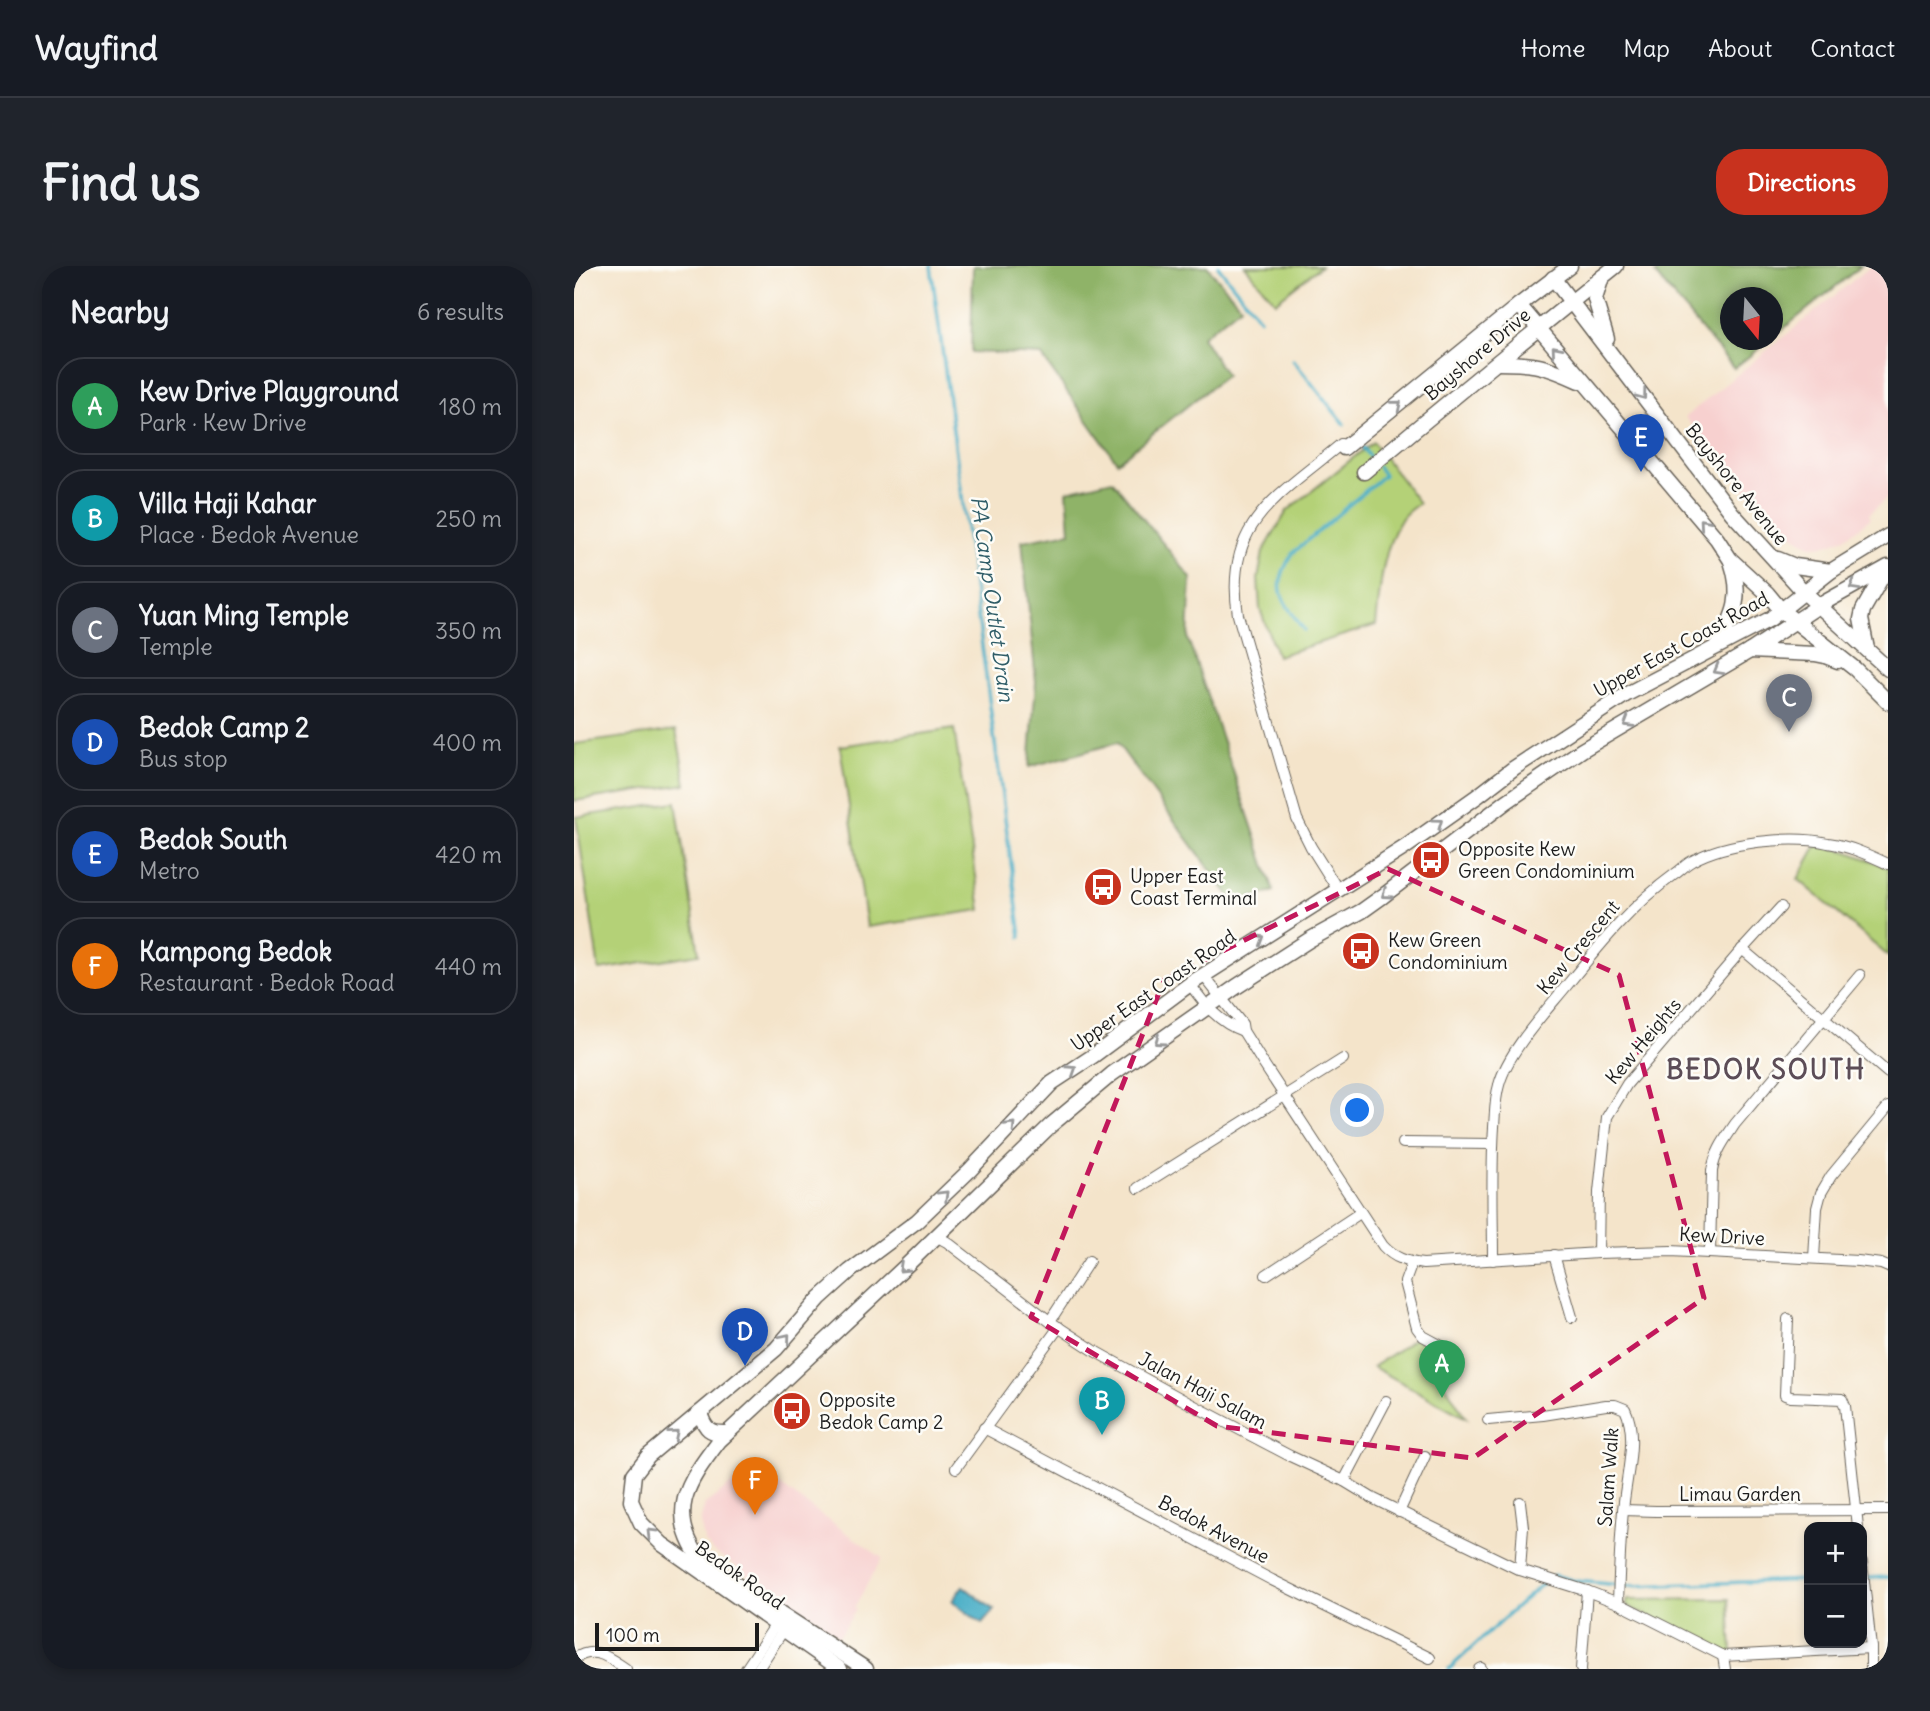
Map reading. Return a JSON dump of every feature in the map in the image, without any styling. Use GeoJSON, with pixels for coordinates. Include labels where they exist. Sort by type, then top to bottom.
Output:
{"type":"FeatureCollection","features":[{"type":"Feature","properties":{"kind":"main road","name":"Bayshore Drive"},"geometry":{"type":"LineString","coordinates":[[1343,446],[1570,266]]}},
{"type":"Feature","properties":{"kind":"main road","name":"Bayshore Drive"},"geometry":{"type":"LineString","coordinates":[[1364,472],[1616,266]]}},
{"type":"Feature","properties":{"kind":"main road","name":"Bayshore Avenue"},"geometry":{"type":"LineString","coordinates":[[1602,277],[1595,299],[1604,335],[1618,363]]}},
{"type":"Feature","properties":{"kind":"main road","name":"Bayshore Avenue"},"geometry":{"type":"LineString","coordinates":[[1553,278],[1732,513],[1804,592],[1888,669]]}},
{"type":"Feature","properties":{"kind":"main road"},"geometry":{"type":"LineString","coordinates":[[1519,305],[1717,539],[1730,559],[1736,576],[1737,602],[1729,625],[1717,646]]}},
{"type":"Feature","properties":{"kind":"main road"},"geometry":{"type":"LineString","coordinates":[[1498,363],[1539,365],[1584,383]]}},
{"type":"Feature","properties":{"kind":"main road","name":"Upper East Coast Road"},"geometry":{"type":"LineString","coordinates":[[631,1501],[634,1474],[640,1464],[776,1349],[820,1298],[917,1221],[970,1170],[1052,1083],[1203,975],[1404,848],[1514,768],[1627,694],[1770,619],[1831,571],[1888,536]]}},
{"type":"Feature","properties":{"kind":"main road"},"geometry":{"type":"LineString","coordinates":[[1769,555],[1795,566],[1831,571]]}},
{"type":"Feature","properties":{"kind":"main road"},"geometry":{"type":"LineString","coordinates":[[1730,559],[1767,593],[1781,610],[1855,669],[1888,702]]}},
{"type":"Feature","properties":{"kind":"main road"},"geometry":{"type":"LineString","coordinates":[[1867,650],[1861,619],[1870,597],[1888,567]]}},
{"type":"Feature","properties":{"kind":"main road","name":"Upper East Coast Road"},"geometry":{"type":"LineString","coordinates":[[684,1522],[686,1490],[719,1441],[1051,1125],[1112,1074],[1236,987],[1372,904],[1506,803],[1582,750],[1750,651],[1820,605],[1888,567]]}},
{"type":"Feature","properties":{"kind":"main road"},"geometry":{"type":"LineString","coordinates":[[1750,651],[1825,656],[1855,669]]}},
{"type":"Feature","properties":{"kind":"main road"},"geometry":{"type":"LineString","coordinates":[[700,1413],[708,1430],[727,1433]]}},
{"type":"Feature","properties":{"kind":"main road","name":"Bedok Road"},"geometry":{"type":"LineString","coordinates":[[631,1501],[640,1523],[662,1544],[783,1622],[866,1669]]}},
{"type":"Feature","properties":{"kind":"main road","name":"Bedok Road"},"geometry":{"type":"LineString","coordinates":[[684,1522],[693,1550],[703,1563],[783,1622],[840,1669]]}},
{"type":"Feature","properties":{"kind":"street"},"geometry":{"type":"LineString","coordinates":[[1338,890],[1297,819],[1238,615],[1235,596],[1237,565],[1243,541],[1258,516],[1274,499],[1343,446]]}},
{"type":"Feature","properties":{"kind":"street","name":"Kew Crescent"},"geometry":{"type":"LineString","coordinates":[[1493,1260],[1493,1144],[1499,1083],[1509,1061],[1524,1039],[1609,933],[1651,891],[1691,862],[1738,845],[1780,841],[1828,843],[1846,847],[1888,864]]}},
{"type":"Feature","properties":{"kind":"street","name":"Kew Heights"},"geometry":{"type":"LineString","coordinates":[[1598,1252],[1599,1192],[1607,1117],[1627,1084],[1781,907]]}},
{"type":"Feature","properties":{"kind":"street"},"geometry":{"type":"LineString","coordinates":[[1742,949],[1888,1073]]}},
{"type":"Feature","properties":{"kind":"street"},"geometry":{"type":"LineString","coordinates":[[1203,975],[1242,1024],[1243,1031],[1360,1213],[1389,1252],[1412,1263],[1405,1282],[1417,1328],[1423,1336],[1449,1350]]}},
{"type":"Feature","properties":{"kind":"street"},"geometry":{"type":"LineString","coordinates":[[1710,1253],[1712,1171],[1716,1154],[1735,1124],[1860,975]]}},
{"type":"Feature","properties":{"kind":"street"},"geometry":{"type":"LineString","coordinates":[[1190,984],[1207,1008],[1229,1026],[1243,1031]]}},
{"type":"Feature","properties":{"kind":"street"},"geometry":{"type":"LineString","coordinates":[[1138,1188],[1343,1059]]}},
{"type":"Feature","properties":{"kind":"street"},"geometry":{"type":"LineString","coordinates":[[1814,1258],[1817,1208],[1821,1193],[1830,1176],[1888,1107]]}},
{"type":"Feature","properties":{"kind":"street"},"geometry":{"type":"LineString","coordinates":[[1403,1143],[1493,1144]]}},
{"type":"Feature","properties":{"kind":"street"},"geometry":{"type":"LineString","coordinates":[[1266,1275],[1360,1213]]}},
{"type":"Feature","properties":{"kind":"street","name":"Jalan Haji Salam"},"geometry":{"type":"LineString","coordinates":[[936,1236],[1054,1324],[1098,1353],[1186,1402],[1344,1481],[1399,1512],[1520,1570],[1618,1603]]}},
{"type":"Feature","properties":{"kind":"street","name":"Kew Drive"},"geometry":{"type":"LineString","coordinates":[[1412,1263],[1598,1252],[1671,1251],[1858,1261],[1888,1267]]}},
{"type":"Feature","properties":{"kind":"street"},"geometry":{"type":"LineString","coordinates":[[1554,1255],[1572,1317]]}},
{"type":"Feature","properties":{"kind":"street"},"geometry":{"type":"LineString","coordinates":[[956,1468],[1054,1324],[1089,1261]]}},
{"type":"Feature","properties":{"kind":"street"},"geometry":{"type":"LineString","coordinates":[[1788,1319],[1785,1395],[1842,1399],[1858,1522]]}},
{"type":"Feature","properties":{"kind":"street"},"geometry":{"type":"LineString","coordinates":[[1344,1481],[1387,1401]]}},
{"type":"Feature","properties":{"kind":"street","name":"Salam Walk"},"geometry":{"type":"LineString","coordinates":[[1488,1419],[1543,1415],[1606,1405],[1625,1409],[1630,1419],[1631,1438],[1623,1510],[1618,1603]]}},
{"type":"Feature","properties":{"kind":"street","name":"Bedok Avenue"},"geometry":{"type":"LineString","coordinates":[[984,1428],[1272,1580],[1430,1658]]}},
{"type":"Feature","properties":{"kind":"street"},"geometry":{"type":"LineString","coordinates":[[1399,1512],[1425,1456]]}},
{"type":"Feature","properties":{"kind":"street"},"geometry":{"type":"LineString","coordinates":[[1520,1502],[1523,1527],[1520,1570]]}},
{"type":"Feature","properties":{"kind":"street","name":"Limau Garden"},"geometry":{"type":"LineString","coordinates":[[1623,1510],[1888,1510]]}},
{"type":"Feature","properties":{"kind":"street"},"geometry":{"type":"LineString","coordinates":[[1864,1585],[1871,1669]]}},
{"type":"Feature","properties":{"kind":"street"},"geometry":{"type":"LineString","coordinates":[[1581,1669],[1587,1591]]}},
{"type":"Feature","properties":{"kind":"street"},"geometry":{"type":"LineString","coordinates":[[1618,1603],[1723,1656],[1871,1648]]}},
{"type":"Feature","properties":{"kind":"street"},"geometry":{"type":"LineString","coordinates":[[746,1669],[783,1622]]}},
{"type":"Feature","properties":{"kind":"street"},"geometry":{"type":"LineString","coordinates":[[758,1669],[783,1622]]}},
{"type":"Feature","properties":{"kind":"street"},"geometry":{"type":"LineString","coordinates":[[574,1659],[582,1654],[595,1652],[626,1669]]}},
{"type":"Feature","properties":{"kind":"street"},"geometry":{"type":"LineString","coordinates":[[1723,1656],[1725,1669]]}},
{"type":"Feature","properties":{"kind":"highlighted area"},"geometry":{"type":"Polygon","coordinates":[[[1388,869],[1619,975],[1704,1298],[1473,1458],[1217,1426],[1031,1317],[1164,980],[1388,869]]]}},
{"type":"Feature","properties":{"kind":"shaded area"},"geometry":{"type":"Polygon","coordinates":[[[1871,266],[1888,266],[1888,497],[1869,514],[1871,518],[1845,538],[1827,545],[1811,546],[1774,524],[1685,417],[1768,350],[1783,350],[1783,337],[1871,266]]]}},
{"type":"Feature","properties":{"kind":"shaded area"},"geometry":{"type":"Polygon","coordinates":[[[753,1466],[882,1558],[854,1608],[856,1610],[838,1637],[712,1550],[705,1542],[700,1523],[705,1504],[753,1466]]]}},
{"type":"Feature","properties":{"kind":"green space"},"geometry":{"type":"Polygon","coordinates":[[[973,266],[1207,266],[1241,306],[1202,337],[1226,375],[1117,462],[1041,355],[971,352],[973,266]]]}},
{"type":"Feature","properties":{"kind":"green space"},"geometry":{"type":"Polygon","coordinates":[[[1245,266],[1321,266],[1275,302],[1245,266]]]}},
{"type":"Feature","properties":{"kind":"green space"},"geometry":{"type":"Polygon","coordinates":[[[1665,266],[1861,266],[1783,329],[1783,287],[1720,287],[1720,350],[1757,350],[1734,368],[1655,274],[1665,266]]]}},
{"type":"Feature","properties":{"kind":"green space"},"geometry":{"type":"Polygon","coordinates":[[[1373,442],[1419,503],[1402,518],[1390,542],[1383,570],[1376,625],[1277,656],[1260,609],[1258,579],[1263,552],[1287,511],[1373,442]]]}},
{"type":"Feature","properties":{"kind":"green space"},"geometry":{"type":"Polygon","coordinates":[[[1112,480],[1191,578],[1188,639],[1274,891],[1235,903],[1117,743],[1029,767],[1036,682],[1022,541],[1070,532],[1067,491],[1112,480]]]}},
{"type":"Feature","properties":{"kind":"green space"},"geometry":{"type":"Polygon","coordinates":[[[954,729],[981,910],[867,927],[840,746],[954,729]]]}},
{"type":"Feature","properties":{"kind":"green space"},"geometry":{"type":"Polygon","coordinates":[[[676,730],[686,784],[574,801],[574,744],[676,730]]]}},
{"type":"Feature","properties":{"kind":"green space"},"geometry":{"type":"Polygon","coordinates":[[[676,802],[699,954],[599,970],[576,817],[676,802]]]}},
{"type":"Feature","properties":{"kind":"green space"},"geometry":{"type":"Polygon","coordinates":[[[1817,845],[1846,851],[1888,867],[1888,956],[1798,879],[1817,845]]]}},
{"type":"Feature","properties":{"kind":"green space"},"geometry":{"type":"Polygon","coordinates":[[[1415,1338],[1440,1351],[1440,1361],[1448,1366],[1441,1378],[1466,1418],[1373,1367],[1415,1338]]]}},
{"type":"Feature","properties":{"kind":"green space"},"geometry":{"type":"Polygon","coordinates":[[[1729,1599],[1732,1653],[1722,1653],[1627,1606],[1627,1600],[1729,1599]]]}},
{"type":"Feature","properties":{"kind":"water"},"geometry":{"type":"Polygon","coordinates":[[[963,1586],[994,1610],[982,1624],[952,1601],[963,1586]]]}},
{"type":"Feature","properties":{"kind":"waterway","name":"PA Camp Outlet Drain"},"geometry":{"type":"LineString","coordinates":[[931,266],[1021,937]]}},
{"type":"Feature","properties":{"kind":"waterway","name":"PA Camp Outlet Drain"},"geometry":{"type":"LineString","coordinates":[[1218,266],[1260,319]]}},
{"type":"Feature","properties":{"kind":"waterway"},"geometry":{"type":"LineString","coordinates":[[1293,360],[1344,424]]}},
{"type":"Feature","properties":{"kind":"waterway"},"geometry":{"type":"LineString","coordinates":[[1362,447],[1373,461]]}},
{"type":"Feature","properties":{"kind":"waterway"},"geometry":{"type":"LineString","coordinates":[[1304,630],[1282,594],[1280,585],[1286,565],[1293,553],[1384,475],[1378,467]]}},
{"type":"Feature","properties":{"kind":"waterway"},"geometry":{"type":"LineString","coordinates":[[1552,1577],[1554,1575],[1576,1581],[1631,1586],[1804,1580]]}},
{"type":"Feature","properties":{"kind":"waterway"},"geometry":{"type":"LineString","coordinates":[[1867,1578],[1888,1577]]}},
{"type":"Feature","properties":{"kind":"waterway"},"geometry":{"type":"LineString","coordinates":[[1449,1669],[1546,1581]]}},
{"type":"Feature","properties":{"kind":"place","name":"Bedok South"},"geometry":{"type":"Point","coordinates":[1641,472]}},
{"type":"Feature","properties":{"kind":"place","name":"Yuan Ming Temple"},"geometry":{"type":"Point","coordinates":[1789,732]}},
{"type":"Feature","properties":{"kind":"place","name":"Opposite Kew Green Condominium"},"geometry":{"type":"Point","coordinates":[1431,860]}},
{"type":"Feature","properties":{"kind":"place","name":"Upper East Coast Terminal"},"geometry":{"type":"Point","coordinates":[1103,887]}},
{"type":"Feature","properties":{"kind":"place","name":"Kew Green Condominium"},"geometry":{"type":"Point","coordinates":[1361,951]}},
{"type":"Feature","properties":{"kind":"place","name":"Bedok Camp 2"},"geometry":{"type":"Point","coordinates":[745,1366]}},
{"type":"Feature","properties":{"kind":"place","name":"Kew Drive Playground"},"geometry":{"type":"Point","coordinates":[1442,1398]}},
{"type":"Feature","properties":{"kind":"place","name":"Opposite Bedok Camp 2"},"geometry":{"type":"Point","coordinates":[792,1411]}},
{"type":"Feature","properties":{"kind":"place","name":"Villa Haji Kahar"},"geometry":{"type":"Point","coordinates":[1102,1435]}},
{"type":"Feature","properties":{"kind":"place","name":"Kampong Bedok"},"geometry":{"type":"Point","coordinates":[755,1515]}},
{"type":"Feature","properties":{"kind":"district","name":"BEDOK SOUTH"},"geometry":{"type":"Point","coordinates":[1766,1070]}}]}
